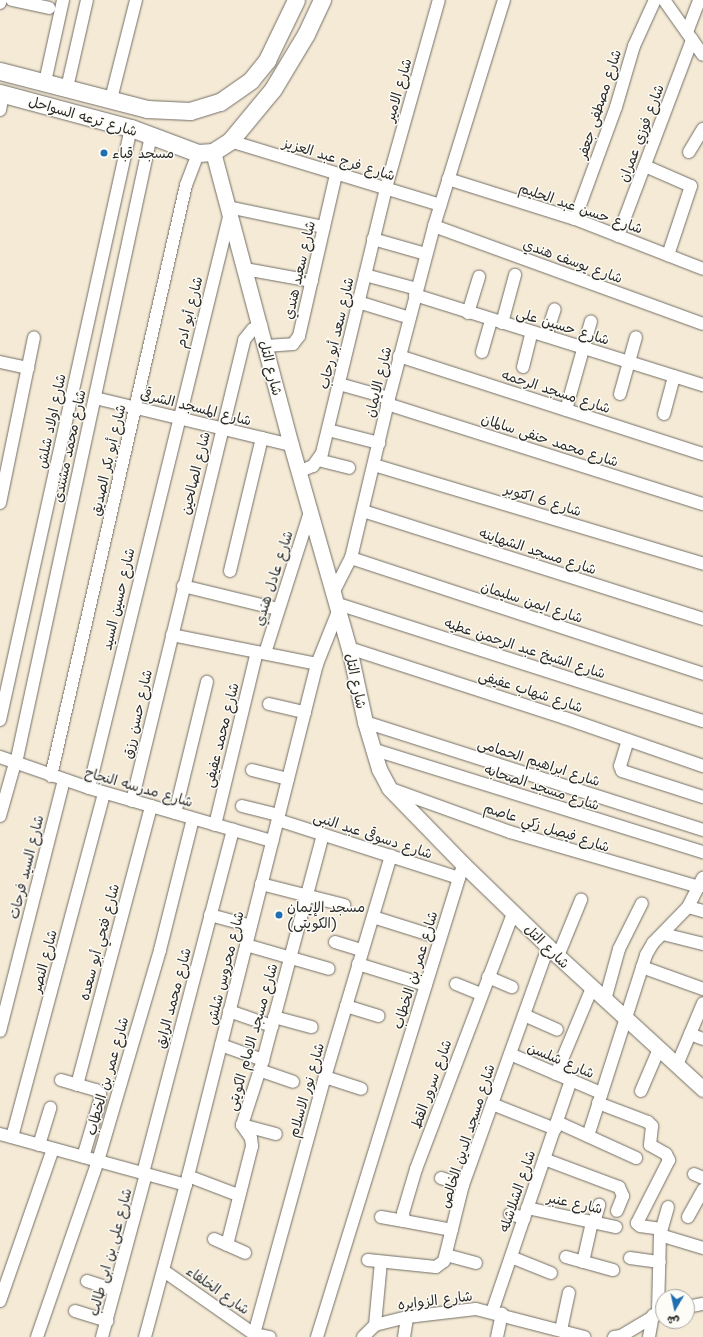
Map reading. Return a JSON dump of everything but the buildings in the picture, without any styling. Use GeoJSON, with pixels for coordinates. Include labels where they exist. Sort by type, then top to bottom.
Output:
{"type":"FeatureCollection","features":[{"type":"Feature","properties":{"kind":"main road","name":"شارع ترعه السواحل"},"geometry":{"type":"LineString","coordinates":[[0,71],[160,111],[181,112],[208,106],[231,96],[251,80],[267,60],[296,0]]}},
{"type":"Feature","properties":{"kind":"main road"},"geometry":{"type":"LineString","coordinates":[[205,153],[230,141],[273,88],[306,34],[318,1]]}},
{"type":"Feature","properties":{"kind":"main road","name":"شارع ترعه السواحل"},"geometry":{"type":"LineString","coordinates":[[1,99],[131,128],[205,153]]}},
{"type":"Feature","properties":{"kind":"street"},"geometry":{"type":"LineString","coordinates":[[12,0],[49,8]]}},
{"type":"Feature","properties":{"kind":"street"},"geometry":{"type":"LineString","coordinates":[[45,82],[63,0]]}},
{"type":"Feature","properties":{"kind":"street"},"geometry":{"type":"LineString","coordinates":[[67,88],[86,0]]}},
{"type":"Feature","properties":{"kind":"street"},"geometry":{"type":"LineString","coordinates":[[111,99],[136,0]]}},
{"type":"Feature","properties":{"kind":"street","name":"شارع الامير"},"geometry":{"type":"LineString","coordinates":[[386,188],[439,0]]}},
{"type":"Feature","properties":{"kind":"street","name":"شارع الايمان"},"geometry":{"type":"LineString","coordinates":[[337,601],[351,558],[388,401],[426,254],[504,0]]}},
{"type":"Feature","properties":{"kind":"street","name":"شارع مصطفى جعفر"},"geometry":{"type":"LineString","coordinates":[[575,219],[616,107],[634,46],[655,0]]}},
{"type":"Feature","properties":{"kind":"street"},"geometry":{"type":"LineString","coordinates":[[664,0],[703,55]]}},
{"type":"Feature","properties":{"kind":"street","name":"شارع فوزي عمران"},"geometry":{"type":"LineString","coordinates":[[618,236],[645,166],[690,36],[699,0]]}},
{"type":"Feature","properties":{"kind":"street","name":"شارع اولاد شلش"},"geometry":{"type":"LineString","coordinates":[[0,720],[131,128]]}},
{"type":"Feature","properties":{"kind":"street"},"geometry":{"type":"LineString","coordinates":[[689,152],[703,129]]}},
{"type":"Feature","properties":{"kind":"street","name":"شارع محمد مشندى"},"geometry":{"type":"LineString","coordinates":[[0,816],[15,763],[151,136]]}},
{"type":"Feature","properties":{"kind":"street","name":"شارع فرج عبد العزيز"},"geometry":{"type":"LineString","coordinates":[[230,141],[440,205]]}},
{"type":"Feature","properties":{"kind":"street","name":"شارع التل"},"geometry":{"type":"LineString","coordinates":[[205,153],[229,210],[261,326],[298,472],[337,601],[372,749],[389,788],[461,871],[513,913],[625,1019],[703,1089]]}},
{"type":"Feature","properties":{"kind":"street","name":"شارع أبو بكر الصديق"},"geometry":{"type":"LineString","coordinates":[[51,776],[186,185],[205,153]]}},
{"type":"Feature","properties":{"kind":"street"},"geometry":{"type":"LineString","coordinates":[[645,166],[691,186],[668,255]]}},
{"type":"Feature","properties":{"kind":"street","name":"شارع سعيد هندي"},"geometry":{"type":"LineString","coordinates":[[266,346],[288,344],[297,341],[336,174]]}},
{"type":"Feature","properties":{"kind":"street","name":"شارع حسن عبد الحليم"},"geometry":{"type":"LineString","coordinates":[[448,179],[575,219],[703,269]]}},
{"type":"Feature","properties":{"kind":"street","name":"شارع سعد أبو رحاب"},"geometry":{"type":"LineString","coordinates":[[318,460],[328,430],[386,188]]}},
{"type":"Feature","properties":{"kind":"street"},"geometry":{"type":"LineString","coordinates":[[229,210],[324,227]]}},
{"type":"Feature","properties":{"kind":"street","name":"شارع أبو ادم"},"geometry":{"type":"LineString","coordinates":[[178,418],[229,210]]}},
{"type":"Feature","properties":{"kind":"street","name":"شارع يوسف هندي"},"geometry":{"type":"LineString","coordinates":[[434,226],[703,324]]}},
{"type":"Feature","properties":{"kind":"street"},"geometry":{"type":"LineString","coordinates":[[373,239],[426,254]]}},
{"type":"Feature","properties":{"kind":"street"},"geometry":{"type":"LineString","coordinates":[[245,269],[312,281]]}},
{"type":"Feature","properties":{"kind":"street","name":"شارع حسين على"},"geometry":{"type":"LineString","coordinates":[[365,275],[416,292],[468,313],[703,385]]}},
{"type":"Feature","properties":{"kind":"street"},"geometry":{"type":"LineString","coordinates":[[482,352],[514,275]]}},
{"type":"Feature","properties":{"kind":"street"},"geometry":{"type":"LineString","coordinates":[[468,313],[479,277]]}},
{"type":"Feature","properties":{"kind":"street"},"geometry":{"type":"LineString","coordinates":[[358,302],[410,318]]}},
{"type":"Feature","properties":{"kind":"street"},"geometry":{"type":"LineString","coordinates":[[546,336],[555,309]]}},
{"type":"Feature","properties":{"kind":"street"},"geometry":{"type":"LineString","coordinates":[[566,410],[591,321]]}},
{"type":"Feature","properties":{"kind":"street","name":"شارع الصالحين"},"geometry":{"type":"LineString","coordinates":[[172,635],[221,428],[244,340],[253,329],[261,326]]}},
{"type":"Feature","properties":{"kind":"street"},"geometry":{"type":"LineString","coordinates":[[523,366],[532,332]]}},
{"type":"Feature","properties":{"kind":"street"},"geometry":{"type":"LineString","coordinates":[[0,503],[34,337]]}},
{"type":"Feature","properties":{"kind":"street"},"geometry":{"type":"LineString","coordinates":[[620,394],[636,337]]}},
{"type":"Feature","properties":{"kind":"street","name":"شارع مسجد الرحمه"},"geometry":{"type":"LineString","coordinates":[[400,356],[703,454]]}},
{"type":"Feature","properties":{"kind":"street"},"geometry":{"type":"LineString","coordinates":[[0,362],[28,368]]}},
{"type":"Feature","properties":{"kind":"street"},"geometry":{"type":"LineString","coordinates":[[664,414],[674,376]]}},
{"type":"Feature","properties":{"kind":"street","name":"شارع محمد حنفى سالمان"},"geometry":{"type":"LineString","coordinates":[[339,384],[703,504]]}},
{"type":"Feature","properties":{"kind":"street","name":"شارع المسجد الشرقى"},"geometry":{"type":"LineString","coordinates":[[95,398],[291,445]]}},
{"type":"Feature","properties":{"kind":"street","name":"شارع حسين السيد"},"geometry":{"type":"LineString","coordinates":[[88,788],[178,418]]}},
{"type":"Feature","properties":{"kind":"street"},"geometry":{"type":"LineString","coordinates":[[328,430],[379,443]]}},
{"type":"Feature","properties":{"kind":"street"},"geometry":{"type":"LineString","coordinates":[[230,571],[262,438]]}},
{"type":"Feature","properties":{"kind":"street"},"geometry":{"type":"LineString","coordinates":[[298,472],[318,460],[349,468]]}},
{"type":"Feature","properties":{"kind":"street","name":"شارع 6 اكتوبر"},"geometry":{"type":"LineString","coordinates":[[374,465],[703,564]]}},
{"type":"Feature","properties":{"kind":"street","name":"شارع مسجد الشهاينه"},"geometry":{"type":"LineString","coordinates":[[363,511],[703,619]]}},
{"type":"Feature","properties":{"kind":"street","name":"شارع عادل هندي"},"geometry":{"type":"LineString","coordinates":[[261,652],[278,608],[310,512]]}},
{"type":"Feature","properties":{"kind":"street","name":"شارع ايمن سليمان"},"geometry":{"type":"LineString","coordinates":[[351,558],[703,674]]}},
{"type":"Feature","properties":{"kind":"street"},"geometry":{"type":"LineString","coordinates":[[183,586],[278,608]]}},
{"type":"Feature","properties":{"kind":"street","name":"شارع محروس شلش"},"geometry":{"type":"LineString","coordinates":[[145,1337],[164,1271],[317,664],[337,601]]}},
{"type":"Feature","properties":{"kind":"street","name":"شارع الشيخ عبد الرحمن عطيه"},"geometry":{"type":"LineString","coordinates":[[337,601],[703,721]]}},
{"type":"Feature","properties":{"kind":"street"},"geometry":{"type":"LineString","coordinates":[[172,635],[317,664]]}},
{"type":"Feature","properties":{"kind":"street","name":"شارع حسن رزق"},"geometry":{"type":"LineString","coordinates":[[132,801],[172,635]]}},
{"type":"Feature","properties":{"kind":"street","name":"شارع شهاب عفيفى"},"geometry":{"type":"LineString","coordinates":[[349,648],[703,766]]}},
{"type":"Feature","properties":{"kind":"street","name":"شارع محمد عفيفى"},"geometry":{"type":"LineString","coordinates":[[214,825],[261,652]]}},
{"type":"Feature","properties":{"kind":"street"},"geometry":{"type":"LineString","coordinates":[[175,813],[207,682]]}},
{"type":"Feature","properties":{"kind":"street"},"geometry":{"type":"LineString","coordinates":[[269,704],[305,712]]}},
{"type":"Feature","properties":{"kind":"street","name":"شارع ابراهيم الحمامى"},"geometry":{"type":"LineString","coordinates":[[365,722],[703,830]]}},
{"type":"Feature","properties":{"kind":"street"},"geometry":{"type":"LineString","coordinates":[[628,740],[620,766],[622,771],[703,796]]}},
{"type":"Feature","properties":{"kind":"street","name":"شارع مسجد الصحابه"},"geometry":{"type":"LineString","coordinates":[[372,749],[703,852]]}},
{"type":"Feature","properties":{"kind":"street","name":"شارع مدرسه النجاح"},"geometry":{"type":"LineString","coordinates":[[0,757],[51,776],[104,793],[272,841]]}},
{"type":"Feature","properties":{"kind":"street"},"geometry":{"type":"LineString","coordinates":[[252,770],[288,779]]}},
{"type":"Feature","properties":{"kind":"street","name":"شارع السيد فرحات"},"geometry":{"type":"LineString","coordinates":[[0,1031],[64,780]]}},
{"type":"Feature","properties":{"kind":"street","name":"شارع فيصل زكي عاصم"},"geometry":{"type":"LineString","coordinates":[[389,788],[545,843],[701,883]]}},
{"type":"Feature","properties":{"kind":"street","name":"شارع النصر"},"geometry":{"type":"LineString","coordinates":[[12,1137],[104,793]]}},
{"type":"Feature","properties":{"kind":"street","name":"شارع فتحي أبو سعده"},"geometry":{"type":"LineString","coordinates":[[77,1084],[151,806]]}},
{"type":"Feature","properties":{"kind":"street","name":"شارع دسوقى عبد النبى"},"geometry":{"type":"LineString","coordinates":[[242,806],[323,835],[391,856],[461,871]]}},
{"type":"Feature","properties":{"kind":"street","name":"شارع عمر بن الخطاب"},"geometry":{"type":"LineString","coordinates":[[37,1337],[98,1161],[160,950],[193,819]]}},
{"type":"Feature","properties":{"kind":"street","name":"شارع محمد الرايق"},"geometry":{"type":"LineString","coordinates":[[144,1174],[233,830]]}},
{"type":"Feature","properties":{"kind":"street","name":"شارع مسجد الامام الكويتى"},"geometry":{"type":"LineString","coordinates":[[227,1245],[238,1195],[252,1146],[251,1138],[242,1125],[261,1065],[323,835]]}},
{"type":"Feature","properties":{"kind":"street","name":"شارع نور الاسلام"},"geometry":{"type":"LineString","coordinates":[[249,1333],[391,856]]}},
{"type":"Feature","properties":{"kind":"street","name":"شارع عمر بن الخطاب"},"geometry":{"type":"LineString","coordinates":[[317,1337],[461,871]]}},
{"type":"Feature","properties":{"kind":"street"},"geometry":{"type":"LineString","coordinates":[[588,1136],[642,967],[653,943],[688,907],[701,883]]}},
{"type":"Feature","properties":{"kind":"street"},"geometry":{"type":"LineString","coordinates":[[261,884],[344,905]]}},
{"type":"Feature","properties":{"kind":"street","name":"شارع مسجد الدين الخالص"},"geometry":{"type":"LineString","coordinates":[[446,1255],[464,1185],[524,1015],[553,952],[581,900]]}},
{"type":"Feature","properties":{"kind":"street"},"geometry":{"type":"LineString","coordinates":[[605,1000],[619,949],[642,902]]}},
{"type":"Feature","properties":{"kind":"street"},"geometry":{"type":"LineString","coordinates":[[688,907],[703,912]]}},
{"type":"Feature","properties":{"kind":"street","name":"شارع سرور القط"},"geometry":{"type":"LineString","coordinates":[[404,1221],[402,1213],[416,1169],[480,994],[513,913]]}},
{"type":"Feature","properties":{"kind":"street"},"geometry":{"type":"LineString","coordinates":[[210,915],[251,926]]}},
{"type":"Feature","properties":{"kind":"street"},"geometry":{"type":"LineString","coordinates":[[373,916],[440,938]]}},
{"type":"Feature","properties":{"kind":"street"},"geometry":{"type":"LineString","coordinates":[[663,934],[703,944]]}},
{"type":"Feature","properties":{"kind":"street"},"geometry":{"type":"LineString","coordinates":[[335,942],[362,950]]}},
{"type":"Feature","properties":{"kind":"street"},"geometry":{"type":"LineString","coordinates":[[246,944],[329,968]]}},
{"type":"Feature","properties":{"kind":"street"},"geometry":{"type":"LineString","coordinates":[[358,964],[426,985]]}},
{"type":"Feature","properties":{"kind":"street"},"geometry":{"type":"LineString","coordinates":[[642,967],[703,990]]}},
{"type":"Feature","properties":{"kind":"street"},"geometry":{"type":"LineString","coordinates":[[488,977],[512,987]]}},
{"type":"Feature","properties":{"kind":"street"},"geometry":{"type":"LineString","coordinates":[[456,984],[480,994]]}},
{"type":"Feature","properties":{"kind":"street"},"geometry":{"type":"LineString","coordinates":[[556,1074],[592,988]]}},
{"type":"Feature","properties":{"kind":"street"},"geometry":{"type":"LineString","coordinates":[[677,1065],[703,1003]]}},
{"type":"Feature","properties":{"kind":"street"},"geometry":{"type":"LineString","coordinates":[[346,1006],[378,1016]]}},
{"type":"Feature","properties":{"kind":"street"},"geometry":{"type":"LineString","coordinates":[[229,1011],[273,1022],[312,1027]]}},
{"type":"Feature","properties":{"kind":"street"},"geometry":{"type":"LineString","coordinates":[[524,1015],[556,1030]]}},
{"type":"Feature","properties":{"kind":"street"},"geometry":{"type":"LineString","coordinates":[[690,1034],[703,1039]]}},
{"type":"Feature","properties":{"kind":"street"},"geometry":{"type":"LineString","coordinates":[[221,1045],[293,1082]]}},
{"type":"Feature","properties":{"kind":"street"},"geometry":{"type":"LineString","coordinates":[[641,1092],[659,1049]]}},
{"type":"Feature","properties":{"kind":"street","name":"شارع شلسن"},"geometry":{"type":"LineString","coordinates":[[510,1054],[571,1080],[600,1098],[648,1122],[652,1126],[650,1145],[666,1154],[669,1160],[637,1223],[640,1226],[661,1232]]}},
{"type":"Feature","properties":{"kind":"street"},"geometry":{"type":"LineString","coordinates":[[325,1077],[361,1089]]}},
{"type":"Feature","properties":{"kind":"street"},"geometry":{"type":"LineString","coordinates":[[60,1080],[96,1090],[100,1100],[83,1157]]}},
{"type":"Feature","properties":{"kind":"street","name":"شارع الشلاشله"},"geometry":{"type":"LineString","coordinates":[[497,1337],[497,1313],[511,1257],[571,1080]]}},
{"type":"Feature","properties":{"kind":"street"},"geometry":{"type":"LineString","coordinates":[[492,1104],[588,1136],[636,1158]]}},
{"type":"Feature","properties":{"kind":"street"},"geometry":{"type":"LineString","coordinates":[[39,1145],[50,1108]]}},
{"type":"Feature","properties":{"kind":"street"},"geometry":{"type":"LineString","coordinates":[[242,1125],[276,1134]]}},
{"type":"Feature","properties":{"kind":"street"},"geometry":{"type":"LineString","coordinates":[[0,1134],[144,1174],[187,1181],[238,1195]]}},
{"type":"Feature","properties":{"kind":"street"},"geometry":{"type":"LineString","coordinates":[[0,1301],[53,1149]]}},
{"type":"Feature","properties":{"kind":"street"},"geometry":{"type":"LineString","coordinates":[[544,1159],[619,1187],[623,1196],[617,1211]]}},
{"type":"Feature","properties":{"kind":"street","name":"شارع على بن ابى طالب"},"geometry":{"type":"LineString","coordinates":[[102,1337],[144,1174]]}},
{"type":"Feature","properties":{"kind":"street"},"geometry":{"type":"LineString","coordinates":[[441,1178],[464,1185]]}},
{"type":"Feature","properties":{"kind":"street"},"geometry":{"type":"LineString","coordinates":[[688,1217],[703,1190]]}},
{"type":"Feature","properties":{"kind":"street"},"geometry":{"type":"LineString","coordinates":[[583,1262],[599,1205]]}},
{"type":"Feature","properties":{"kind":"street"},"geometry":{"type":"LineString","coordinates":[[659,1289],[661,1232],[668,1207]]}},
{"type":"Feature","properties":{"kind":"street","name":"شارع عنبر"},"geometry":{"type":"LineString","coordinates":[[510,1214],[526,1213],[593,1222],[616,1227]]}},
{"type":"Feature","properties":{"kind":"street"},"geometry":{"type":"LineString","coordinates":[[381,1217],[452,1230]]}},
{"type":"Feature","properties":{"kind":"street"},"geometry":{"type":"LineString","coordinates":[[661,1232],[703,1248]]}},
{"type":"Feature","properties":{"kind":"street"},"geometry":{"type":"LineString","coordinates":[[214,1239],[245,1253]]}},
{"type":"Feature","properties":{"kind":"street"},"geometry":{"type":"LineString","coordinates":[[368,1260],[436,1267],[441,1266],[446,1255],[476,1263]]}},
{"type":"Feature","properties":{"kind":"street"},"geometry":{"type":"LineString","coordinates":[[511,1257],[551,1273]]}},
{"type":"Feature","properties":{"kind":"street"},"geometry":{"type":"LineString","coordinates":[[566,1257],[613,1270]]}},
{"type":"Feature","properties":{"kind":"street"},"geometry":{"type":"LineString","coordinates":[[630,1258],[660,1262]]}},
{"type":"Feature","properties":{"kind":"street"},"geometry":{"type":"LineString","coordinates":[[364,1337],[375,1325],[381,1262]]}},
{"type":"Feature","properties":{"kind":"street","name":"شارع الخلفاء"},"geometry":{"type":"LineString","coordinates":[[164,1271],[249,1333]]}},
{"type":"Feature","properties":{"kind":"street"},"geometry":{"type":"LineString","coordinates":[[87,1281],[115,1290]]}},
{"type":"Feature","properties":{"kind":"street"},"geometry":{"type":"LineString","coordinates":[[554,1332],[569,1293]]}},
{"type":"Feature","properties":{"kind":"street","name":"شارع الزوايره"},"geometry":{"type":"LineString","coordinates":[[375,1325],[407,1316],[471,1309],[497,1313],[554,1332],[584,1337]]}},
{"type":"Feature","properties":{"kind":"street"},"geometry":{"type":"LineString","coordinates":[[76,1311],[107,1321]]}},
{"type":"Feature","properties":{"kind":"street"},"geometry":{"type":"LineString","coordinates":[[614,1337],[621,1336],[655,1314]]}},
{"type":"Feature","properties":{"kind":"street"},"geometry":{"type":"LineString","coordinates":[[404,1337],[407,1316]]}},
{"type":"Feature","properties":{"kind":"street"},"geometry":{"type":"LineString","coordinates":[[649,1337],[655,1320]]}},
{"type":"Feature","properties":{"kind":"street"},"geometry":{"type":"LineString","coordinates":[[249,1333],[270,1337]]}},
{"type":"Feature","properties":{"kind":"place","name":"مسجد قباء"},"geometry":{"type":"Point","coordinates":[104,153]}},
{"type":"Feature","properties":{"kind":"place","name":"مسجد الإيمان (الكويتى)"},"geometry":{"type":"Point","coordinates":[279,915]}}]}
